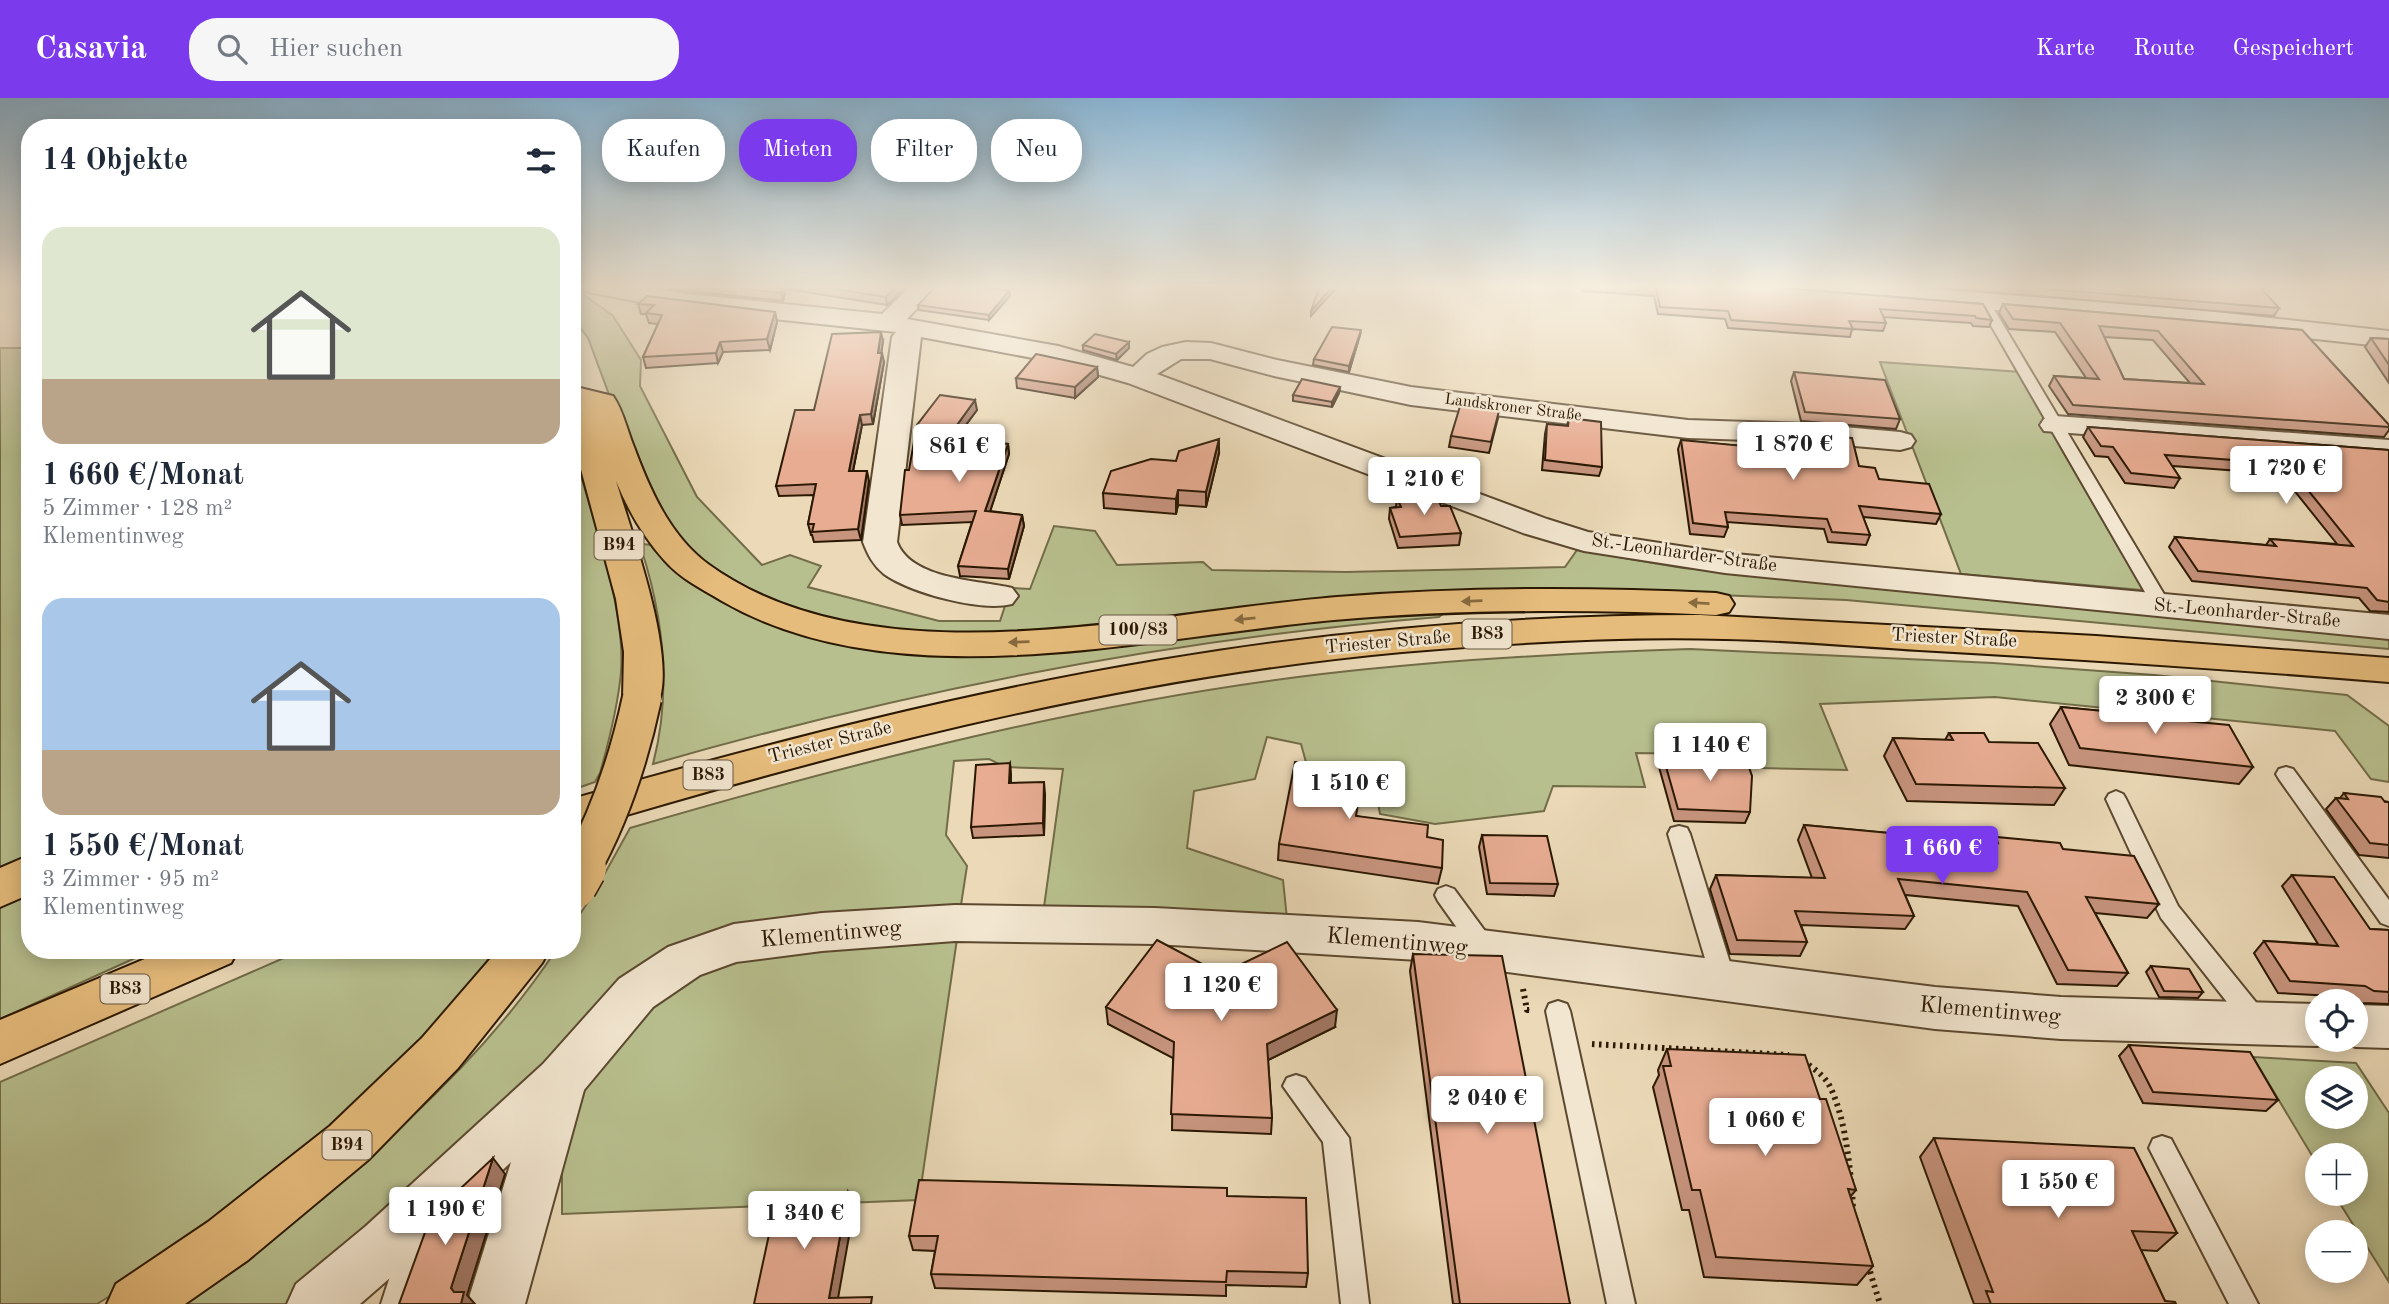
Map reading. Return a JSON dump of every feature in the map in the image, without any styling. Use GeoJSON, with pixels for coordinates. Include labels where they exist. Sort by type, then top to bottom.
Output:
{"type":"FeatureCollection","features":[{"type":"Feature","properties":{"kind":"main road","name":"100/83"},"geometry":{"type":"LineString","coordinates":[[581,393],[603,402],[627,473],[642,505],[662,536],[696,571],[739,598],[791,620],[834,631],[901,641],[963,644],[1033,642],[1331,609],[1530,600],[1666,602],[1755,607],[1811,632]]}},
{"type":"Feature","properties":{"kind":"main road","name":"B94"},"geometry":{"type":"LineString","coordinates":[[581,414],[634,599],[642,652],[642,698],[620,788],[600,835],[581,868]]}},
{"type":"Feature","properties":{"kind":"main road","name":"Triester Straße"},"geometry":{"type":"LineString","coordinates":[[581,812],[844,738],[1116,678],[1378,643],[1521,632],[1724,627],[2100,647],[2389,670]]}},
{"type":"Feature","properties":{"kind":"main road"},"geometry":{"type":"LineString","coordinates":[[0,890],[21,877]]}},
{"type":"Feature","properties":{"kind":"main road","name":"B83"},"geometry":{"type":"LineString","coordinates":[[12,1040],[195,959]]}},
{"type":"Feature","properties":{"kind":"main road","name":"B94"},"geometry":{"type":"LineString","coordinates":[[136,1304],[228,1241],[349,1143],[440,1053],[518,959]]}},
{"type":"Feature","properties":{"kind":"street"},"geometry":{"type":"LineString","coordinates":[[906,341],[880,542],[885,557],[937,585],[972,594],[1000,596]]}},
{"type":"Feature","properties":{"kind":"street","name":"St.-Leonharder-Straße"},"geometry":{"type":"LineString","coordinates":[[984,341],[1058,355],[1138,377],[1535,526],[1584,541],[1725,563],[2389,627]]}},
{"type":"Feature","properties":{"kind":"street","name":"Landskroner Straße"},"geometry":{"type":"LineString","coordinates":[[1138,377],[1157,360],[1172,353],[1186,350],[1211,351],[1274,368],[1411,396],[1688,429],[1809,433],[1900,442]]}},
{"type":"Feature","properties":{"kind":"street"},"geometry":{"type":"LineString","coordinates":[[2055,425],[2389,449]]}},
{"type":"Feature","properties":{"kind":"street","name":"Klementinweg"},"geometry":{"type":"LineString","coordinates":[[316,1304],[386,1245],[561,1080],[636,993],[684,961],[734,943],[822,932],[955,923],[1155,926],[1418,941],[1936,1008],[2061,1018],[2305,1025]]}},
{"type":"Feature","properties":{"kind":"street"},"geometry":{"type":"LineString","coordinates":[[2368,1026],[2389,1027]]}},
{"type":"Feature","properties":{"kind":"street"},"geometry":{"type":"LineString","coordinates":[[496,1304],[561,1080]]}},
{"type":"Feature","properties":{"kind":"lane"},"geometry":{"type":"LineString","coordinates":[[2006,341],[2162,606]]}},
{"type":"Feature","properties":{"kind":"lane"},"geometry":{"type":"LineString","coordinates":[[2286,774],[2389,917]]}},
{"type":"Feature","properties":{"kind":"lane"},"geometry":{"type":"LineString","coordinates":[[2116,799],[2169,912],[2259,1023]]}},
{"type":"Feature","properties":{"kind":"lane"},"geometry":{"type":"LineString","coordinates":[[1679,834],[1724,982]]}},
{"type":"Feature","properties":{"kind":"lane","name":"Klementinweg"},"geometry":{"type":"LineString","coordinates":[[1446,895],[1486,950]]}},
{"type":"Feature","properties":{"kind":"lane"},"geometry":{"type":"LineString","coordinates":[[1558,1011],[1621,1304]]}},
{"type":"Feature","properties":{"kind":"lane"},"geometry":{"type":"LineString","coordinates":[[1296,1086],[1336,1138],[1355,1304]]}},
{"type":"Feature","properties":{"kind":"lane"},"geometry":{"type":"LineString","coordinates":[[2162,1148],[2244,1304]]}},
{"type":"Feature","properties":{"kind":"lane"},"geometry":{"type":"LineString","coordinates":[[386,1245],[408,1266],[395,1304]]}},
{"type":"Feature","properties":{"kind":"path"},"geometry":{"type":"LineString","coordinates":[[1565,1043],[1671,1046],[1798,1057],[1815,1069],[1828,1084],[1851,1163],[1854,1220]]}},
{"type":"Feature","properties":{"kind":"path"},"geometry":{"type":"LineString","coordinates":[[1865,1256],[1880,1304]]}},
{"type":"Feature","properties":{"kind":"green space"},"geometry":{"type":"Polygon","coordinates":[[[589,341],[629,341],[641,360],[640,386],[697,497],[762,565],[790,555],[821,566],[808,587],[939,621],[1000,621],[1011,588],[1030,589],[1054,526],[1095,531],[1117,565],[1203,562],[1212,570],[1346,572],[1565,567],[1577,550],[1683,568],[1922,588],[2389,636],[2389,649],[1846,600],[1617,591],[1131,622],[996,634],[896,631],[840,621],[764,598],[698,558],[671,533],[633,459],[589,341]]]}},
{"type":"Feature","properties":{"kind":"green space"},"geometry":{"type":"Polygon","coordinates":[[[0,348],[21,348],[21,863],[0,876],[0,348]]]}},
{"type":"Feature","properties":{"kind":"green space"},"geometry":{"type":"Polygon","coordinates":[[[1880,362],[2021,372],[2144,585],[2141,590],[1961,574],[1880,362]]]}},
{"type":"Feature","properties":{"kind":"green space"},"geometry":{"type":"Polygon","coordinates":[[[581,477],[605,559],[621,646],[618,698],[600,773],[595,782],[581,787],[581,477]]]}},
{"type":"Feature","properties":{"kind":"green space"},"geometry":{"type":"Polygon","coordinates":[[[643,544],[651,545],[678,572],[741,611],[799,633],[848,644],[1444,613],[1439,617],[1240,639],[1042,671],[847,713],[653,764],[662,709],[663,655],[655,601],[641,548],[643,544]]]}},
{"type":"Feature","properties":{"kind":"green space"},"geometry":{"type":"Polygon","coordinates":[[[1690,649],[1993,663],[2154,675],[2347,695],[2389,726],[2389,782],[2371,779],[2335,731],[1995,697],[1820,704],[1847,770],[1760,768],[1754,755],[1636,753],[1645,787],[1553,786],[1544,811],[1435,824],[1380,814],[1373,777],[1307,766],[1301,744],[1267,737],[1255,779],[1194,791],[1187,848],[1283,880],[1287,919],[1044,907],[1063,769],[1005,767],[989,759],[954,761],[946,835],[967,866],[961,905],[715,935],[520,1093],[289,1304],[185,1304],[336,1183],[432,1097],[477,1051],[549,959],[581,959],[581,912],[630,828],[886,758],[1059,718],[1147,701],[1234,686],[1368,669],[1690,649]]]}},
{"type":"Feature","properties":{"kind":"green space"},"geometry":{"type":"Polygon","coordinates":[[[21,892],[21,959],[133,959],[0,1019],[0,905],[21,892]]]}},
{"type":"Feature","properties":{"kind":"green space"},"geometry":{"type":"Polygon","coordinates":[[[957,939],[919,1200],[562,1214],[562,1133],[588,1076],[663,988],[742,956],[957,939]]]}},
{"type":"Feature","properties":{"kind":"green space"},"geometry":{"type":"Polygon","coordinates":[[[281,959],[489,959],[411,1048],[318,1139],[236,1208],[97,1304],[0,1304],[0,1082],[281,959]]]}},
{"type":"Feature","properties":{"kind":"green space"},"geometry":{"type":"Polygon","coordinates":[[[2253,1057],[2356,1063],[2358,1066],[2305,1066],[2305,1129],[2368,1129],[2368,1081],[2389,1113],[2389,1282],[2368,1248],[2368,1220],[2350,1220],[2342,1206],[2368,1206],[2368,1143],[2305,1144],[2253,1057]]]}},
{"type":"Feature","properties":{"kind":"building"},"geometry":{"type":"Polygon","coordinates":[[[650,341],[731,341],[720,342],[716,353],[643,357],[650,341]]]}},
{"type":"Feature","properties":{"kind":"building"},"geometry":{"type":"Polygon","coordinates":[[[830,341],[880,341],[878,353],[882,353],[871,414],[860,415],[849,471],[867,471],[858,529],[812,532],[814,524],[808,524],[816,484],[776,486],[795,410],[814,410],[830,341]]]}},
{"type":"Feature","properties":{"kind":"building"},"geometry":{"type":"Polygon","coordinates":[[[1087,341],[1129,342],[1116,354],[1083,345],[1087,341]]]}},
{"type":"Feature","properties":{"kind":"building"},"geometry":{"type":"Polygon","coordinates":[[[1324,341],[1357,341],[1349,366],[1314,359],[1324,341]]]}},
{"type":"Feature","properties":{"kind":"building"},"geometry":{"type":"Polygon","coordinates":[[[2073,341],[2106,341],[2124,379],[2204,384],[2167,341],[2312,341],[2389,427],[2073,405],[2054,376],[2099,379],[2073,341]]]}},
{"type":"Feature","properties":{"kind":"building"},"geometry":{"type":"Polygon","coordinates":[[[2373,341],[2389,341],[2389,365],[2373,341]]]}},
{"type":"Feature","properties":{"kind":"building"},"geometry":{"type":"Polygon","coordinates":[[[1036,354],[1097,367],[1075,387],[1016,378],[1036,354]]]}},
{"type":"Feature","properties":{"kind":"building"},"geometry":{"type":"Polygon","coordinates":[[[1794,372],[1885,380],[1900,419],[1805,412],[1794,372]]]}},
{"type":"Feature","properties":{"kind":"building"},"geometry":{"type":"Polygon","coordinates":[[[1302,379],[1340,387],[1332,402],[1293,395],[1302,379]]]}},
{"type":"Feature","properties":{"kind":"building"},"geometry":{"type":"Polygon","coordinates":[[[940,395],[975,400],[947,439],[1008,444],[985,511],[1022,515],[1008,569],[958,566],[976,511],[900,515],[905,470],[909,470],[917,425],[940,395]]]}},
{"type":"Feature","properties":{"kind":"building"},"geometry":{"type":"Polygon","coordinates":[[[1461,403],[1500,407],[1491,442],[1451,436],[1461,403]]]}},
{"type":"Feature","properties":{"kind":"building"},"geometry":{"type":"Polygon","coordinates":[[[1569,418],[1601,422],[1602,467],[1545,460],[1547,424],[1568,426],[1569,418]]]}},
{"type":"Feature","properties":{"kind":"building"},"geometry":{"type":"Polygon","coordinates":[[[2088,427],[2389,450],[2389,602],[2377,600],[2367,588],[2198,571],[2175,537],[2276,546],[2270,539],[2353,546],[2287,464],[2165,455],[2180,478],[2131,473],[2113,447],[2101,446],[2088,427]]]}},
{"type":"Feature","properties":{"kind":"building"},"geometry":{"type":"Polygon","coordinates":[[[1752,433],[1812,439],[1811,435],[1852,438],[1859,466],[1875,468],[1879,479],[1929,484],[1941,514],[1859,506],[1870,535],[1832,532],[1827,519],[1725,512],[1728,527],[1693,523],[1681,440],[1754,447],[1752,433]]]}},
{"type":"Feature","properties":{"kind":"building"},"geometry":{"type":"Polygon","coordinates":[[[1219,439],[1206,492],[1178,490],[1176,499],[1103,493],[1111,471],[1151,459],[1176,461],[1179,451],[1219,439]]]}},
{"type":"Feature","properties":{"kind":"building"},"geometry":{"type":"Polygon","coordinates":[[[1437,496],[1441,506],[1450,506],[1461,533],[1400,537],[1390,508],[1401,507],[1397,498],[1437,496]]]}},
{"type":"Feature","properties":{"kind":"building"},"geometry":{"type":"Polygon","coordinates":[[[2061,707],[2115,712],[2112,708],[2174,714],[2177,720],[2229,725],[2253,767],[2080,748],[2061,707]]]}},
{"type":"Feature","properties":{"kind":"building"},"geometry":{"type":"Polygon","coordinates":[[[1949,733],[1984,733],[1989,742],[2038,743],[2065,788],[1916,784],[1893,738],[1953,740],[1949,733]]]}},
{"type":"Feature","properties":{"kind":"building"},"geometry":{"type":"Polygon","coordinates":[[[1663,756],[1746,759],[1752,776],[1750,812],[1678,809],[1663,756]]]}},
{"type":"Feature","properties":{"kind":"building"},"geometry":{"type":"Polygon","coordinates":[[[1295,762],[1363,771],[1356,816],[1428,825],[1427,837],[1443,840],[1442,868],[1279,844],[1295,762]]]}},
{"type":"Feature","properties":{"kind":"building"},"geometry":{"type":"Polygon","coordinates":[[[1010,763],[1009,783],[1044,782],[1043,823],[971,827],[976,765],[1010,763]]]}},
{"type":"Feature","properties":{"kind":"building"},"geometry":{"type":"Polygon","coordinates":[[[2344,793],[2381,797],[2385,802],[2389,802],[2389,845],[2370,843],[2336,798],[2348,799],[2344,793]]]}},
{"type":"Feature","properties":{"kind":"building"},"geometry":{"type":"Polygon","coordinates":[[[1804,825],[1998,843],[1996,837],[2060,843],[2063,849],[2134,856],[2159,904],[2086,897],[2128,973],[2068,970],[2027,892],[1898,879],[1914,916],[1795,911],[1807,942],[1737,940],[1716,875],[1825,878],[1804,825]]]}},
{"type":"Feature","properties":{"kind":"building"},"geometry":{"type":"Polygon","coordinates":[[[1482,835],[1547,836],[1558,884],[1490,883],[1482,835]]]}},
{"type":"Feature","properties":{"kind":"building"},"geometry":{"type":"Polygon","coordinates":[[[2292,875],[2334,877],[2370,929],[2389,930],[2389,992],[2374,991],[2365,986],[2290,981],[2264,941],[2338,946],[2292,875]]]}},
{"type":"Feature","properties":{"kind":"building"},"geometry":{"type":"Polygon","coordinates":[[[1157,940],[1221,974],[1287,942],[1337,1010],[1267,1044],[1272,1118],[1171,1114],[1174,1042],[1106,1007],[1157,940]]]}},
{"type":"Feature","properties":{"kind":"building"},"geometry":{"type":"Polygon","coordinates":[[[1413,954],[1502,956],[1570,1304],[1460,1304],[1413,954]]]}},
{"type":"Feature","properties":{"kind":"building"},"geometry":{"type":"Polygon","coordinates":[[[2151,966],[2189,969],[2203,992],[2164,991],[2151,966]]]}},
{"type":"Feature","properties":{"kind":"building"},"geometry":{"type":"Polygon","coordinates":[[[2129,1045],[2250,1052],[2278,1100],[2153,1092],[2129,1045]]]}},
{"type":"Feature","properties":{"kind":"building"},"geometry":{"type":"Polygon","coordinates":[[[1667,1049],[1805,1055],[1820,1099],[1826,1099],[1856,1190],[1848,1189],[1873,1266],[1716,1257],[1700,1190],[1692,1190],[1663,1066],[1671,1066],[1667,1049]]]}},
{"type":"Feature","properties":{"kind":"building"},"geometry":{"type":"Polygon","coordinates":[[[1934,1138],[2134,1148],[2177,1233],[2132,1231],[2165,1301],[2176,1304],[1991,1304],[1986,1291],[1993,1292],[1934,1138]]]}},
{"type":"Feature","properties":{"kind":"building"},"geometry":{"type":"Polygon","coordinates":[[[493,1158],[451,1288],[454,1292],[464,1292],[461,1304],[399,1304],[431,1216],[493,1158]]]}},
{"type":"Feature","properties":{"kind":"building"},"geometry":{"type":"Polygon","coordinates":[[[919,1180],[1227,1188],[1227,1196],[1306,1198],[1308,1273],[1227,1271],[1226,1282],[931,1274],[938,1236],[909,1236],[919,1180]]]}},
{"type":"Feature","properties":{"kind":"building"},"geometry":{"type":"Polygon","coordinates":[[[848,1192],[829,1298],[872,1297],[871,1304],[754,1304],[778,1193],[848,1192]]]}}]}
